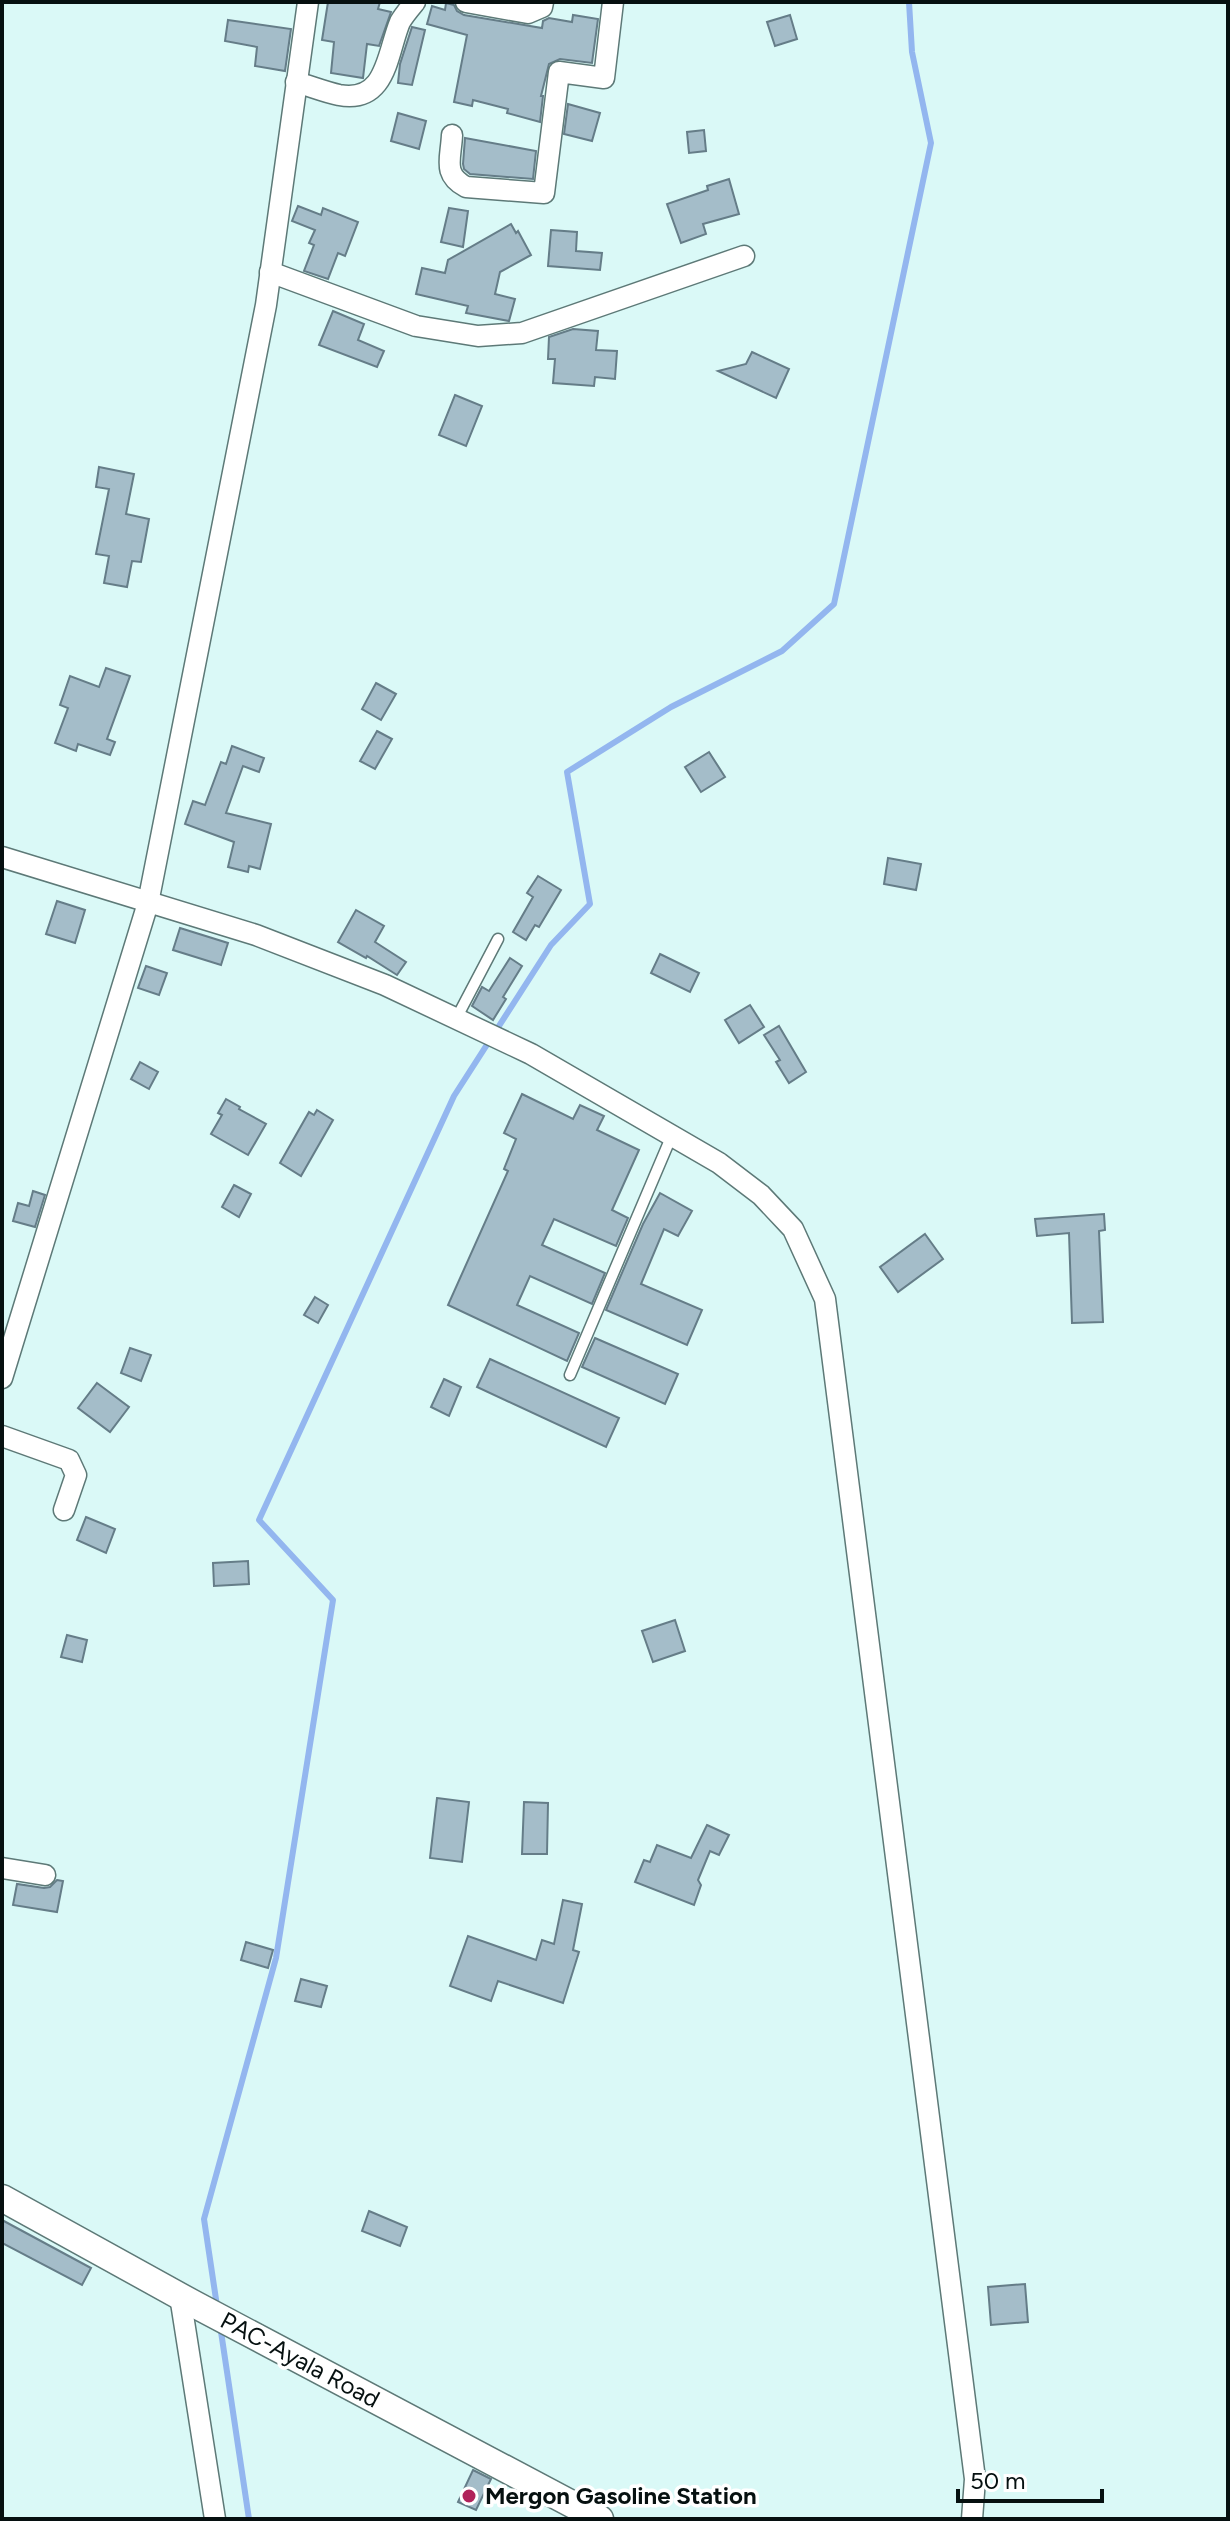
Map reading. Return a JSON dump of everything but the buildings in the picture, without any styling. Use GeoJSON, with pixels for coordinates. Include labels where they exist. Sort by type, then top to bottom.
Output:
{"type":"FeatureCollection","features":[{"type":"Feature","properties":{"kind":"street"},"geometry":{"type":"LineString","coordinates":[[2,1378],[148,903],[266,305],[308,2]]}},
{"type":"Feature","properties":{"kind":"street"},"geometry":{"type":"LineString","coordinates":[[296,82],[340,95],[366,93],[379,83],[401,19],[415,2]]}},
{"type":"Feature","properties":{"kind":"street"},"geometry":{"type":"LineString","coordinates":[[466,2],[528,13],[542,7],[543,2]]}},
{"type":"Feature","properties":{"kind":"street"},"geometry":{"type":"LineString","coordinates":[[452,135],[450,173],[455,181],[466,187],[544,193],[559,72],[604,78],[613,2]]}},
{"type":"Feature","properties":{"kind":"street"},"geometry":{"type":"LineString","coordinates":[[270,272],[416,326],[478,336],[522,333],[744,256]]}},
{"type":"Feature","properties":{"kind":"street"},"geometry":{"type":"LineString","coordinates":[[2,857],[256,935],[385,985],[531,1054],[719,1163],[761,1195],[793,1229],[825,1299],[975,2479],[972,2519]]}},
{"type":"Feature","properties":{"kind":"street"},"geometry":{"type":"LineString","coordinates":[[2,1436],[69,1460],[76,1475],[64,1510]]}},
{"type":"Feature","properties":{"kind":"street"},"geometry":{"type":"LineString","coordinates":[[2,1868],[45,1875]]}},
{"type":"Feature","properties":{"kind":"street","name":"PAC-Ayala Road"},"geometry":{"type":"LineString","coordinates":[[2,2198],[600,2519]]}},
{"type":"Feature","properties":{"kind":"street"},"geometry":{"type":"LineString","coordinates":[[187,2300],[215,2519]]}},
{"type":"Feature","properties":{"kind":"lane"},"geometry":{"type":"LineString","coordinates":[[456,1019],[498,939]]}},
{"type":"Feature","properties":{"kind":"lane"},"geometry":{"type":"LineString","coordinates":[[570,1375],[672,1135]]}},
{"type":"Feature","properties":{"kind":"waterway"},"geometry":{"type":"LineString","coordinates":[[217,2306],[204,2219],[276,1958],[333,1600],[259,1520],[454,1096],[551,945],[590,904],[567,772],[671,707],[782,651],[834,604],[931,143],[912,52],[909,2]]}},
{"type":"Feature","properties":{"kind":"waterway"},"geometry":{"type":"LineString","coordinates":[[220,2325],[249,2519]]}},
{"type":"Feature","properties":{"kind":"place","name":"Mergon Gasoline Station"},"geometry":{"type":"Point","coordinates":[469,2496]}}]}
